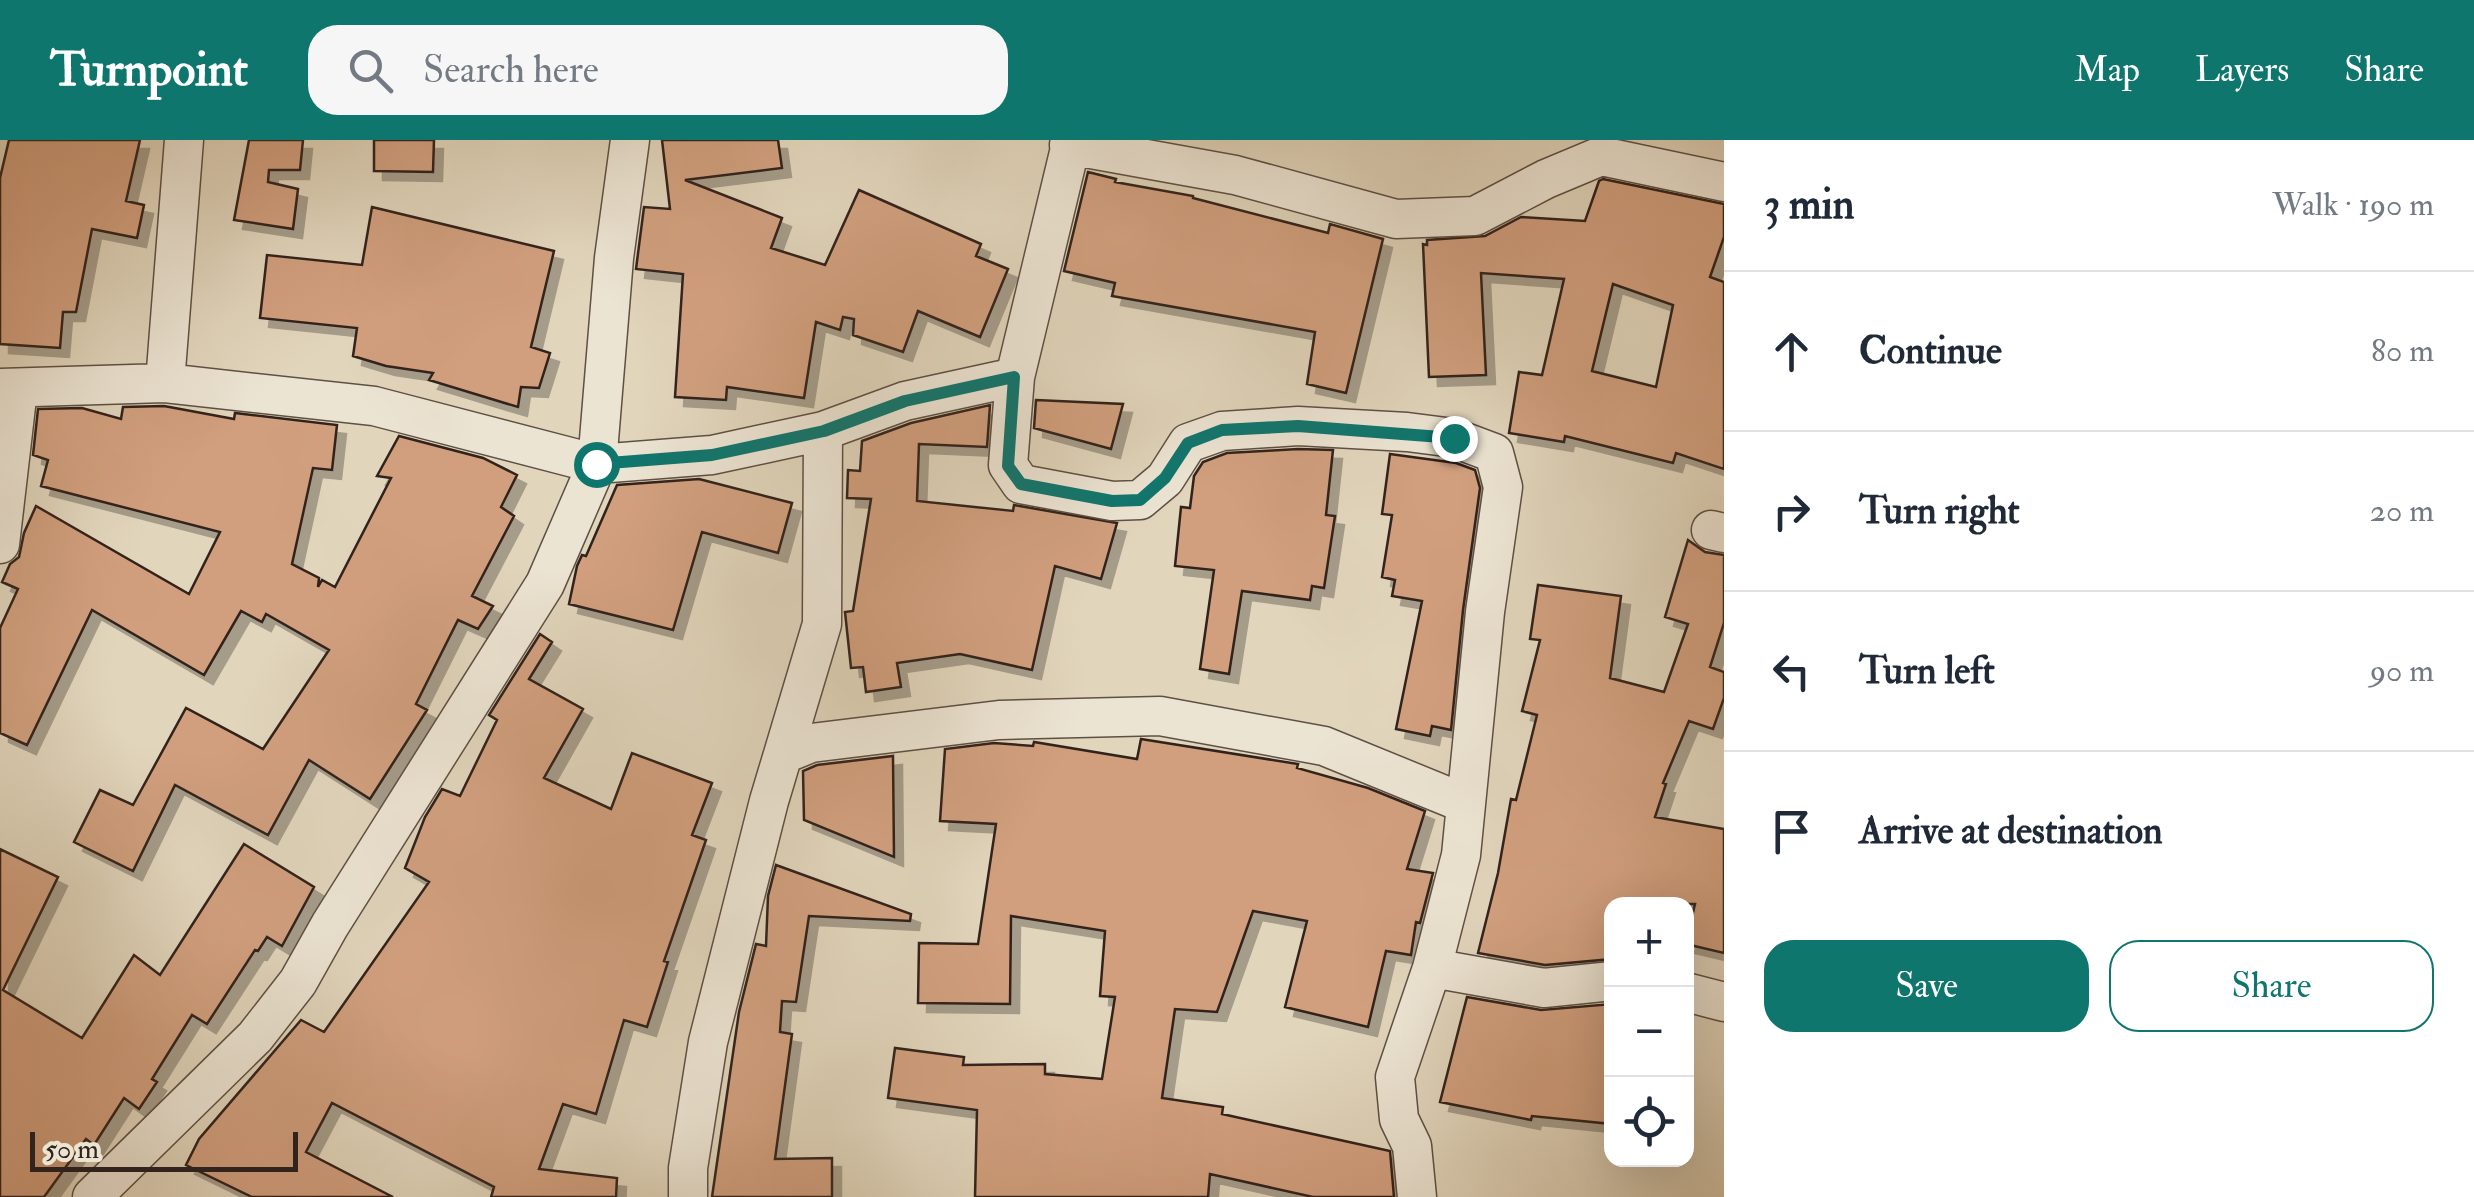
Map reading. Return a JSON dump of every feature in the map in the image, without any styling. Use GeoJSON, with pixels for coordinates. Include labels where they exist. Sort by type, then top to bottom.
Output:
{"type":"FeatureCollection","features":[{"type":"Feature","properties":{"kind":"street"},"geometry":{"type":"LineString","coordinates":[[165,383],[184,140]]}},
{"type":"Feature","properties":{"kind":"street"},"geometry":{"type":"LineString","coordinates":[[92,1197],[255,1037],[298,982],[545,584],[596,464],[614,258],[630,140]]}},
{"type":"Feature","properties":{"kind":"street"},"geometry":{"type":"LineString","coordinates":[[1416,1197],[1412,1146],[1399,1119],[1395,1077],[1432,968],[1461,854],[1485,612],[1503,488],[1494,453],[1454,438],[1407,432],[1298,426],[1222,430],[1188,443],[1165,478],[1140,500],[1093,498],[1021,484],[1008,466],[1014,377],[1071,142],[1235,176],[1396,219],[1476,216],[1546,179],[1601,156],[1724,182]]}},
{"type":"Feature","properties":{"kind":"street"},"geometry":{"type":"LineString","coordinates":[[0,544],[9,388],[165,383],[374,406],[596,464],[712,455],[824,431],[905,401],[1014,377]]}},
{"type":"Feature","properties":{"kind":"street"},"geometry":{"type":"LineString","coordinates":[[688,1197],[688,1168],[708,1042],[822,624],[824,431]]}},
{"type":"Feature","properties":{"kind":"street"},"geometry":{"type":"LineString","coordinates":[[784,754],[811,743],[999,720],[1160,716],[1324,746],[1466,804]]}},
{"type":"Feature","properties":{"kind":"street"},"geometry":{"type":"LineString","coordinates":[[1432,968],[1544,988],[1604,982]]}},
{"type":"Feature","properties":{"kind":"street"},"geometry":{"type":"LineString","coordinates":[[1694,994],[1724,1002]]}},
{"type":"Feature","properties":{"kind":"building"},"geometry":{"type":"Polygon","coordinates":[[[9,140],[140,140],[126,201],[144,205],[137,238],[92,229],[76,312],[63,312],[60,348],[0,344],[0,178],[9,140]]]}},
{"type":"Feature","properties":{"kind":"building"},"geometry":{"type":"Polygon","coordinates":[[[249,140],[303,140],[300,170],[269,170],[268,182],[298,189],[293,229],[234,220],[249,140]]]}},
{"type":"Feature","properties":{"kind":"building"},"geometry":{"type":"Polygon","coordinates":[[[374,140],[434,140],[433,172],[374,171],[374,140]]]}},
{"type":"Feature","properties":{"kind":"building"},"geometry":{"type":"Polygon","coordinates":[[[662,140],[778,140],[782,168],[685,180],[782,218],[771,248],[825,265],[859,190],[981,244],[976,256],[1008,269],[980,337],[918,311],[903,352],[853,335],[854,319],[843,317],[840,330],[816,322],[804,398],[727,387],[726,400],[675,397],[683,274],[636,269],[644,207],[670,209],[662,140]]]}},
{"type":"Feature","properties":{"kind":"building"},"geometry":{"type":"Polygon","coordinates":[[[1088,172],[1116,179],[1115,182],[1193,196],[1328,233],[1330,224],[1383,239],[1346,393],[1307,384],[1315,332],[1112,296],[1115,283],[1064,271],[1088,172]]]}},
{"type":"Feature","properties":{"kind":"building"},"geometry":{"type":"Polygon","coordinates":[[[1599,181],[1724,204],[1724,237],[1710,277],[1724,282],[1724,469],[1676,453],[1673,463],[1565,436],[1564,442],[1509,433],[1519,372],[1542,375],[1564,279],[1481,273],[1486,375],[1429,377],[1423,244],[1427,245],[1427,240],[1485,236],[1521,217],[1585,221],[1599,181]],[[1613,284],[1592,371],[1656,387],[1673,305],[1613,284]]]}},
{"type":"Feature","properties":{"kind":"building"},"geometry":{"type":"Polygon","coordinates":[[[372,207],[554,251],[531,347],[550,353],[539,388],[521,387],[518,407],[429,380],[433,373],[353,356],[357,328],[260,318],[267,255],[362,265],[372,207]]]}},
{"type":"Feature","properties":{"kind":"building"},"geometry":{"type":"Polygon","coordinates":[[[1036,400],[1123,404],[1111,449],[1034,428],[1036,400]]]}},
{"type":"Feature","properties":{"kind":"building"},"geometry":{"type":"Polygon","coordinates":[[[990,405],[987,447],[919,444],[917,501],[1013,511],[1014,505],[1117,523],[1101,579],[1055,566],[1032,670],[960,654],[897,663],[901,687],[866,692],[863,667],[851,668],[845,612],[853,611],[871,499],[847,498],[848,470],[860,471],[862,441],[911,423],[990,405]]]}},
{"type":"Feature","properties":{"kind":"building"},"geometry":{"type":"Polygon","coordinates":[[[164,406],[234,419],[235,413],[337,425],[332,470],[313,468],[292,564],[319,578],[318,587],[322,580],[335,587],[391,478],[377,476],[399,436],[483,458],[517,475],[501,507],[514,516],[472,596],[493,606],[478,629],[458,620],[416,704],[427,710],[370,799],[309,760],[268,835],[175,785],[133,871],[74,842],[100,790],[133,805],[186,708],[263,749],[329,650],[266,614],[262,622],[241,611],[204,675],[92,610],[27,745],[0,733],[0,628],[18,589],[2,582],[10,564],[19,557],[36,506],[189,594],[220,532],[41,486],[48,460],[33,455],[38,409],[82,408],[121,419],[123,407],[164,406]]]}},
{"type":"Feature","properties":{"kind":"building"},"geometry":{"type":"Polygon","coordinates":[[[1333,450],[1326,515],[1335,516],[1324,588],[1312,586],[1310,600],[1242,591],[1229,674],[1200,669],[1214,570],[1175,566],[1181,507],[1190,508],[1194,476],[1203,462],[1227,453],[1333,450]]]}},
{"type":"Feature","properties":{"kind":"building"},"geometry":{"type":"Polygon","coordinates":[[[1390,454],[1456,463],[1475,470],[1480,488],[1451,730],[1432,726],[1430,736],[1396,729],[1422,601],[1392,596],[1395,580],[1382,577],[1392,515],[1382,514],[1390,454]]]}},
{"type":"Feature","properties":{"kind":"building"},"geometry":{"type":"Polygon","coordinates":[[[699,479],[792,503],[778,553],[702,532],[673,630],[569,604],[577,566],[582,555],[586,556],[617,485],[699,479]]]}},
{"type":"Feature","properties":{"kind":"building"},"geometry":{"type":"Polygon","coordinates":[[[1688,540],[1705,552],[1724,555],[1724,623],[1710,667],[1724,672],[1724,698],[1713,729],[1689,721],[1663,783],[1666,784],[1655,817],[1724,829],[1724,953],[1694,946],[1694,897],[1604,897],[1604,960],[1545,965],[1478,953],[1511,799],[1516,800],[1537,715],[1522,711],[1540,640],[1530,639],[1538,585],[1621,596],[1610,678],[1664,692],[1688,624],[1665,617],[1688,540]]]}},
{"type":"Feature","properties":{"kind":"building"},"geometry":{"type":"Polygon","coordinates":[[[540,634],[552,642],[529,679],[583,709],[544,778],[611,809],[632,753],[712,783],[692,835],[706,840],[664,961],[668,962],[647,1027],[624,1020],[596,1114],[563,1104],[539,1169],[617,1178],[616,1197],[491,1197],[494,1187],[332,1103],[306,1152],[393,1197],[252,1197],[186,1165],[199,1139],[301,1020],[324,1032],[429,882],[405,868],[425,817],[442,789],[460,796],[497,720],[489,715],[540,634]]]}},
{"type":"Feature","properties":{"kind":"building"},"geometry":{"type":"Polygon","coordinates":[[[1141,739],[1298,764],[1297,768],[1368,788],[1425,811],[1407,869],[1433,873],[1420,923],[1416,922],[1411,955],[1386,951],[1368,1027],[1285,1007],[1307,921],[1253,911],[1217,1012],[1175,1009],[1162,1098],[1223,1107],[1222,1114],[1390,1151],[1394,1197],[1313,1197],[1210,1174],[1208,1197],[975,1197],[977,1110],[888,1098],[895,1048],[964,1057],[963,1065],[1045,1064],[1045,1074],[1102,1079],[1115,997],[1100,996],[1105,931],[1011,916],[1010,1004],[918,1003],[919,943],[978,944],[996,824],[940,821],[945,749],[994,743],[1033,746],[1034,742],[1137,759],[1141,739]]]}},
{"type":"Feature","properties":{"kind":"building"},"geometry":{"type":"Polygon","coordinates":[[[893,756],[894,857],[804,820],[803,771],[817,765],[893,756]]]}},
{"type":"Feature","properties":{"kind":"building"},"geometry":{"type":"Polygon","coordinates":[[[244,844],[314,887],[282,946],[267,937],[207,1024],[192,1015],[152,1079],[157,1082],[139,1109],[124,1098],[94,1145],[86,1139],[44,1197],[0,1197],[0,849],[58,877],[3,990],[82,1038],[134,955],[160,975],[244,844]]]}},
{"type":"Feature","properties":{"kind":"building"},"geometry":{"type":"Polygon","coordinates":[[[776,865],[911,914],[910,921],[809,916],[796,1002],[782,1001],[780,1032],[792,1034],[775,1159],[832,1158],[832,1197],[712,1197],[739,1012],[756,944],[766,946],[768,896],[776,865]]]}},
{"type":"Feature","properties":{"kind":"building"},"geometry":{"type":"Polygon","coordinates":[[[1467,997],[1541,1010],[1604,1005],[1604,1123],[1532,1116],[1531,1120],[1440,1102],[1467,997]]]}},
{"type":"Feature","properties":{"kind":"route"},"geometry":{"type":"LineString","coordinates":[[596,464],[712,455],[824,431],[905,401],[1014,377],[1008,466],[1021,484],[1112,501],[1140,500],[1165,478],[1188,443],[1222,430],[1298,426],[1454,438]]}}]}
